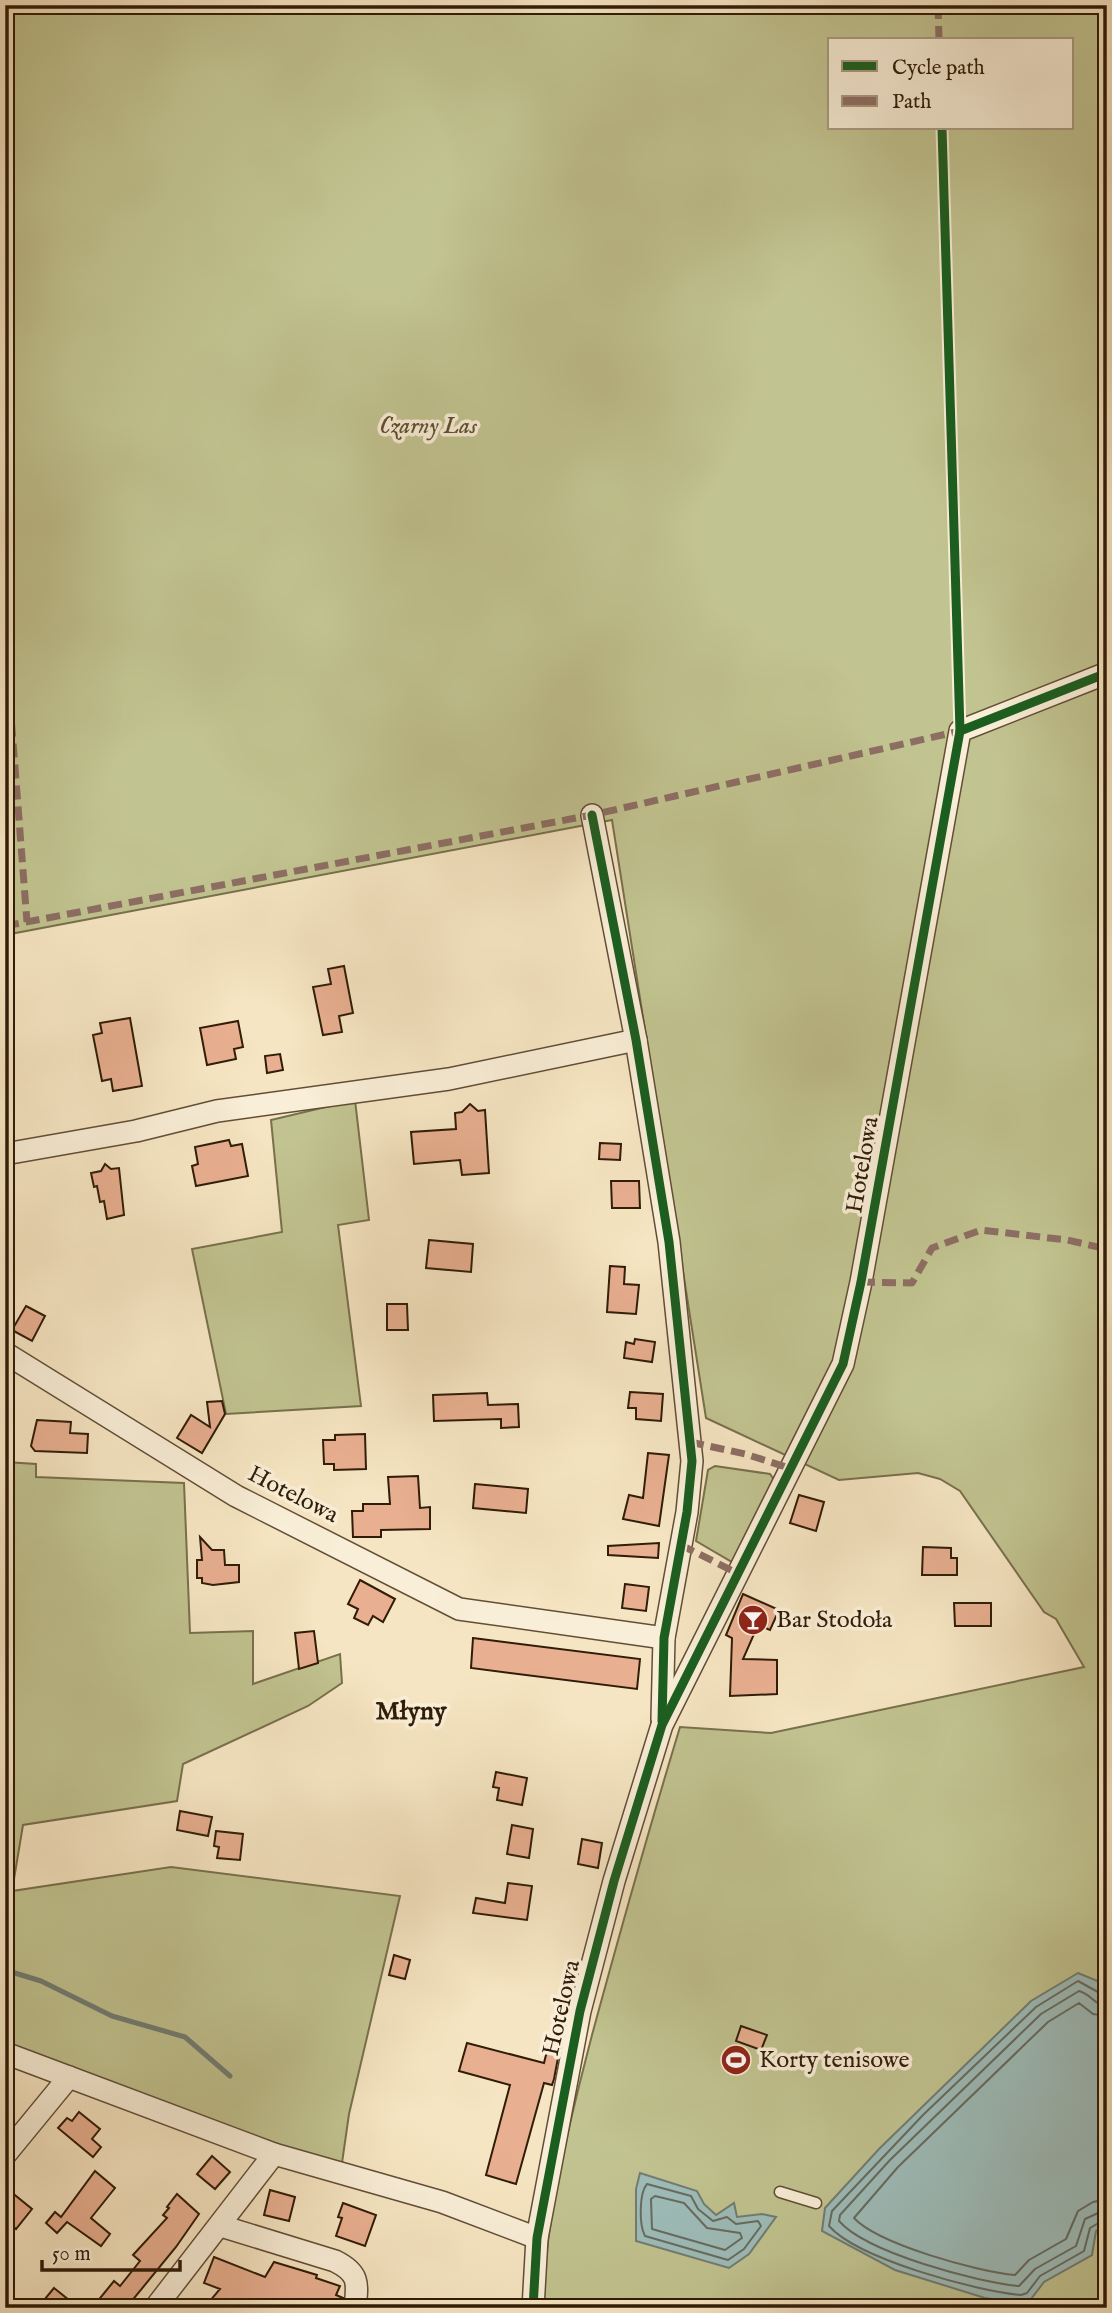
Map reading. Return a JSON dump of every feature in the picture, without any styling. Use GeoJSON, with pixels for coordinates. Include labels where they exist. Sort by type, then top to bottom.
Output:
{"type":"FeatureCollection","features":[{"type":"Feature","properties":{"kind":"street","name":"Hotelowa"},"geometry":{"type":"LineString","coordinates":[[533,2308],[537,2238],[580,2011],[614,1881],[662,1724],[842,1364],[861,1282],[960,731],[1107,673]]}},
{"type":"Feature","properties":{"kind":"street","name":"Hotelowa"},"geometry":{"type":"LineString","coordinates":[[592,815],[636,1040],[669,1242],[692,1461],[687,1512],[664,1638],[662,1724]]}},
{"type":"Feature","properties":{"kind":"street"},"geometry":{"type":"LineString","coordinates":[[5,1154],[136,1131],[217,1111],[449,1079],[636,1040]]}},
{"type":"Feature","properties":{"kind":"street","name":"Hotelowa"},"geometry":{"type":"LineString","coordinates":[[5,1353],[236,1496],[459,1609],[664,1638]]}},
{"type":"Feature","properties":{"kind":"street"},"geometry":{"type":"LineString","coordinates":[[5,2053],[274,2154],[442,2202],[537,2238]]}},
{"type":"Feature","properties":{"kind":"street"},"geometry":{"type":"LineString","coordinates":[[5,2155],[69,2077]]}},
{"type":"Feature","properties":{"kind":"street"},"geometry":{"type":"LineString","coordinates":[[155,2308],[274,2154]]}},
{"type":"Feature","properties":{"kind":"street"},"geometry":{"type":"LineString","coordinates":[[221,2226],[350,2268],[357,2281],[355,2308]]}},
{"type":"Feature","properties":{"kind":"lane"},"geometry":{"type":"LineString","coordinates":[[780,2192],[816,2203]]}},
{"type":"Feature","properties":{"kind":"green space","name":"Czarny Las"},"geometry":{"type":"Polygon","coordinates":[[[5,5],[1107,5],[1107,2308],[543,2308],[553,2205],[575,2102],[624,1919],[680,1727],[771,1733],[1084,1667],[1056,1619],[1044,1612],[960,1491],[940,1479],[918,1473],[839,1480],[706,1418],[612,820],[5,935],[5,5]]]}},
{"type":"Feature","properties":{"kind":"green space"},"geometry":{"type":"Polygon","coordinates":[[[355,1100],[369,1220],[338,1225],[361,1406],[226,1414],[192,1249],[282,1232],[271,1120],[355,1100]]]}},
{"type":"Feature","properties":{"kind":"green space"},"geometry":{"type":"Polygon","coordinates":[[[5,1462],[36,1464],[36,1477],[184,1483],[190,1633],[253,1631],[253,1684],[340,1654],[342,1683],[308,1706],[183,1764],[177,1801],[23,1825],[12,1891],[171,1867],[400,1896],[349,2114],[342,2163],[275,2144],[5,2042],[5,1462]]]}},
{"type":"Feature","properties":{"kind":"green space"},"geometry":{"type":"Polygon","coordinates":[[[715,1466],[770,1474],[774,1480],[732,1562],[696,1541],[708,1470],[715,1466]]]}},
{"type":"Feature","properties":{"kind":"water"},"geometry":{"type":"Polygon","coordinates":[[[1078,1973],[1100,1982],[1107,1996],[1107,2224],[1096,2231],[1092,2255],[1044,2282],[1031,2299],[1022,2303],[985,2298],[895,2270],[822,2231],[825,2208],[879,2149],[1031,2001],[1078,1973]]]}},
{"type":"Feature","properties":{"kind":"water"},"geometry":{"type":"Polygon","coordinates":[[[640,2173],[697,2191],[704,2204],[716,2215],[734,2203],[737,2217],[762,2214],[776,2217],[749,2254],[729,2268],[636,2241],[636,2189],[640,2173]]]}},
{"type":"Feature","properties":{"kind":"building"},"geometry":{"type":"Polygon","coordinates":[[[344,966],[353,1013],[339,1016],[342,1032],[323,1035],[313,987],[331,984],[328,969],[344,966]]]}},
{"type":"Feature","properties":{"kind":"building"},"geometry":{"type":"Polygon","coordinates":[[[130,1018],[142,1086],[113,1091],[111,1079],[102,1081],[93,1035],[102,1033],[100,1023],[130,1018]]]}},
{"type":"Feature","properties":{"kind":"building"},"geometry":{"type":"Polygon","coordinates":[[[238,1021],[243,1047],[234,1049],[236,1059],[207,1065],[200,1028],[238,1021]]]}},
{"type":"Feature","properties":{"kind":"building"},"geometry":{"type":"Polygon","coordinates":[[[280,1054],[283,1070],[267,1073],[265,1056],[280,1054]]]}},
{"type":"Feature","properties":{"kind":"building"},"geometry":{"type":"Polygon","coordinates":[[[470,1104],[478,1111],[485,1110],[489,1173],[462,1175],[460,1160],[414,1164],[411,1132],[456,1129],[455,1113],[462,1112],[470,1104]]]}},
{"type":"Feature","properties":{"kind":"building"},"geometry":{"type":"Polygon","coordinates":[[[229,1140],[231,1146],[242,1144],[248,1176],[196,1186],[192,1166],[198,1164],[195,1147],[229,1140]]]}},
{"type":"Feature","properties":{"kind":"building"},"geometry":{"type":"Polygon","coordinates":[[[600,1143],[621,1144],[620,1160],[599,1159],[600,1143]]]}},
{"type":"Feature","properties":{"kind":"building"},"geometry":{"type":"Polygon","coordinates":[[[105,1164],[111,1169],[119,1168],[124,1215],[107,1219],[104,1201],[100,1202],[91,1173],[101,1171],[105,1164]]]}},
{"type":"Feature","properties":{"kind":"building"},"geometry":{"type":"Polygon","coordinates":[[[611,1181],[639,1181],[640,1208],[612,1208],[611,1181]]]}},
{"type":"Feature","properties":{"kind":"building"},"geometry":{"type":"Polygon","coordinates":[[[429,1240],[473,1244],[471,1272],[426,1268],[429,1240]]]}},
{"type":"Feature","properties":{"kind":"building"},"geometry":{"type":"Polygon","coordinates":[[[610,1266],[625,1267],[624,1284],[639,1285],[636,1314],[607,1312],[610,1266]]]}},
{"type":"Feature","properties":{"kind":"building"},"geometry":{"type":"Polygon","coordinates":[[[387,1304],[407,1304],[408,1330],[387,1330],[387,1304]]]}},
{"type":"Feature","properties":{"kind":"building"},"geometry":{"type":"Polygon","coordinates":[[[26,1306],[45,1316],[32,1341],[12,1330],[26,1306]]]}},
{"type":"Feature","properties":{"kind":"building"},"geometry":{"type":"Polygon","coordinates":[[[635,1339],[655,1342],[652,1362],[624,1358],[626,1342],[634,1344],[635,1339]]]}},
{"type":"Feature","properties":{"kind":"building"},"geometry":{"type":"Polygon","coordinates":[[[630,1392],[663,1394],[661,1421],[636,1419],[636,1408],[628,1408],[630,1392]]]}},
{"type":"Feature","properties":{"kind":"building"},"geometry":{"type":"Polygon","coordinates":[[[487,1393],[488,1405],[518,1404],[519,1427],[501,1428],[501,1419],[434,1421],[433,1395],[487,1393]]]}},
{"type":"Feature","properties":{"kind":"building"},"geometry":{"type":"Polygon","coordinates":[[[222,1401],[225,1414],[202,1453],[177,1438],[191,1415],[210,1427],[207,1402],[222,1401]]]}},
{"type":"Feature","properties":{"kind":"building"},"geometry":{"type":"Polygon","coordinates":[[[37,1420],[71,1422],[70,1433],[88,1434],[87,1453],[35,1451],[31,1446],[37,1420]]]}},
{"type":"Feature","properties":{"kind":"building"},"geometry":{"type":"Polygon","coordinates":[[[365,1434],[366,1469],[334,1470],[334,1464],[324,1464],[323,1440],[335,1440],[335,1435],[365,1434]]]}},
{"type":"Feature","properties":{"kind":"building"},"geometry":{"type":"Polygon","coordinates":[[[648,1453],[669,1455],[659,1526],[623,1519],[629,1495],[643,1498],[648,1453]]]}},
{"type":"Feature","properties":{"kind":"building"},"geometry":{"type":"Polygon","coordinates":[[[418,1476],[420,1508],[430,1507],[430,1529],[381,1530],[381,1537],[353,1537],[352,1511],[363,1511],[363,1504],[390,1504],[388,1477],[418,1476]]]}},
{"type":"Feature","properties":{"kind":"building"},"geometry":{"type":"Polygon","coordinates":[[[475,1484],[528,1489],[526,1513],[473,1508],[475,1484]]]}},
{"type":"Feature","properties":{"kind":"building"},"geometry":{"type":"Polygon","coordinates":[[[799,1495],[824,1502],[816,1531],[790,1523],[799,1495]]]}},
{"type":"Feature","properties":{"kind":"building"},"geometry":{"type":"Polygon","coordinates":[[[200,1537],[212,1550],[224,1550],[225,1565],[239,1565],[239,1582],[213,1585],[202,1583],[202,1578],[197,1578],[197,1560],[202,1560],[200,1537]]]}},
{"type":"Feature","properties":{"kind":"building"},"geometry":{"type":"Polygon","coordinates":[[[659,1543],[658,1558],[608,1555],[608,1546],[659,1543]]]}},
{"type":"Feature","properties":{"kind":"building"},"geometry":{"type":"Polygon","coordinates":[[[923,1547],[951,1548],[951,1558],[957,1558],[957,1575],[922,1575],[923,1547]]]}},
{"type":"Feature","properties":{"kind":"building"},"geometry":{"type":"Polygon","coordinates":[[[360,1580],[395,1599],[383,1622],[373,1616],[368,1625],[354,1618],[358,1609],[348,1604],[360,1580]]]}},
{"type":"Feature","properties":{"kind":"building"},"geometry":{"type":"Polygon","coordinates":[[[625,1584],[649,1587],[646,1611],[622,1608],[625,1584]]]}},
{"type":"Feature","properties":{"kind":"building"},"geometry":{"type":"Polygon","coordinates":[[[743,1594],[779,1610],[770,1630],[758,1625],[743,1659],[777,1660],[777,1694],[730,1696],[732,1638],[726,1635],[743,1594]]]}},
{"type":"Feature","properties":{"kind":"building"},"geometry":{"type":"Polygon","coordinates":[[[954,1603],[991,1603],[991,1626],[955,1626],[954,1603]]]}},
{"type":"Feature","properties":{"kind":"building"},"geometry":{"type":"Polygon","coordinates":[[[314,1631],[318,1663],[299,1669],[295,1633],[314,1631]]]}},
{"type":"Feature","properties":{"kind":"building"},"geometry":{"type":"Polygon","coordinates":[[[473,1638],[640,1659],[637,1689],[471,1668],[473,1638]]]}},
{"type":"Feature","properties":{"kind":"building"},"geometry":{"type":"Polygon","coordinates":[[[496,1772],[527,1778],[522,1805],[497,1800],[499,1788],[493,1787],[496,1772]]]}},
{"type":"Feature","properties":{"kind":"building"},"geometry":{"type":"Polygon","coordinates":[[[180,1811],[212,1817],[208,1836],[177,1830],[180,1811]]]}},
{"type":"Feature","properties":{"kind":"building"},"geometry":{"type":"Polygon","coordinates":[[[512,1825],[533,1829],[529,1858],[507,1854],[512,1825]]]}},
{"type":"Feature","properties":{"kind":"building"},"geometry":{"type":"Polygon","coordinates":[[[216,1831],[243,1834],[240,1860],[217,1858],[219,1847],[214,1846],[216,1831]]]}},
{"type":"Feature","properties":{"kind":"building"},"geometry":{"type":"Polygon","coordinates":[[[582,1839],[602,1843],[598,1868],[578,1864],[582,1839]]]}},
{"type":"Feature","properties":{"kind":"building"},"geometry":{"type":"Polygon","coordinates":[[[508,1883],[532,1886],[527,1920],[473,1913],[476,1898],[505,1903],[508,1883]]]}},
{"type":"Feature","properties":{"kind":"building"},"geometry":{"type":"Polygon","coordinates":[[[394,1955],[410,1960],[405,1979],[389,1975],[394,1955]]]}},
{"type":"Feature","properties":{"kind":"building"},"geometry":{"type":"Polygon","coordinates":[[[741,2026],[767,2035],[761,2050],[736,2041],[741,2026]]]}},
{"type":"Feature","properties":{"kind":"building"},"geometry":{"type":"Polygon","coordinates":[[[551,2035],[562,2037],[554,2079],[552,2085],[544,2083],[516,2184],[486,2175],[510,2085],[459,2071],[467,2043],[544,2063],[551,2035]]]}},
{"type":"Feature","properties":{"kind":"building"},"geometry":{"type":"Polygon","coordinates":[[[79,2112],[100,2129],[92,2139],[101,2147],[93,2157],[58,2128],[67,2118],[72,2121],[79,2112]]]}},
{"type":"Feature","properties":{"kind":"building"},"geometry":{"type":"Polygon","coordinates":[[[212,2156],[230,2172],[215,2189],[197,2174],[212,2156]]]}},
{"type":"Feature","properties":{"kind":"building"},"geometry":{"type":"Polygon","coordinates":[[[95,2171],[115,2188],[91,2218],[110,2234],[101,2246],[67,2222],[57,2233],[46,2223],[55,2212],[61,2217],[95,2171]]]}},
{"type":"Feature","properties":{"kind":"building"},"geometry":{"type":"Polygon","coordinates":[[[5,2187],[32,2209],[16,2229],[5,2220],[5,2187]]]}},
{"type":"Feature","properties":{"kind":"building"},"geometry":{"type":"Polygon","coordinates":[[[270,2190],[295,2197],[289,2221],[264,2215],[270,2190]]]}},
{"type":"Feature","properties":{"kind":"building"},"geometry":{"type":"Polygon","coordinates":[[[177,2194],[199,2214],[176,2247],[126,2308],[92,2308],[114,2281],[120,2286],[140,2261],[133,2255],[167,2218],[163,2215],[177,2194]]]}},
{"type":"Feature","properties":{"kind":"building"},"geometry":{"type":"Polygon","coordinates":[[[343,2203],[376,2215],[365,2246],[336,2236],[342,2218],[338,2217],[343,2203]]]}},
{"type":"Feature","properties":{"kind":"building"},"geometry":{"type":"Polygon","coordinates":[[[214,2257],[265,2277],[274,2262],[317,2275],[316,2278],[340,2286],[336,2295],[343,2298],[342,2308],[204,2308],[220,2289],[204,2283],[214,2257]]]}},
{"type":"Feature","properties":{"kind":"building"},"geometry":{"type":"Polygon","coordinates":[[[54,2288],[79,2308],[54,2308],[44,2300],[54,2288]]]}},
{"type":"Feature","properties":{"kind":"waterway"},"geometry":{"type":"LineString","coordinates":[[5,1970],[41,1981],[112,2016],[185,2037],[230,2076]]}},
{"type":"Feature","properties":{"kind":"marked path"},"geometry":{"type":"LineString","coordinates":[[938,5],[939,38]]}},
{"type":"Feature","properties":{"kind":"marked path"},"geometry":{"type":"LineString","coordinates":[[5,639],[27,922]]}},
{"type":"Feature","properties":{"kind":"marked path"},"geometry":{"type":"LineString","coordinates":[[5,926],[592,815],[960,731],[960,726]]}},
{"type":"Feature","properties":{"kind":"marked path"},"geometry":{"type":"LineString","coordinates":[[861,1282],[912,1283],[932,1248],[981,1230],[1067,1240],[1107,1249]]}},
{"type":"Feature","properties":{"kind":"marked path"},"geometry":{"type":"LineString","coordinates":[[690,1442],[745,1454],[789,1468]]}},
{"type":"Feature","properties":{"kind":"marked path"},"geometry":{"type":"LineString","coordinates":[[681,1545],[737,1573]]}},
{"type":"Feature","properties":{"kind":"cycle path"},"geometry":{"type":"LineString","coordinates":[[533,2308],[537,2238],[580,2011],[614,1881],[662,1725],[843,1364],[861,1282],[960,731],[942,130]]}},
{"type":"Feature","properties":{"kind":"cycle path"},"geometry":{"type":"LineString","coordinates":[[960,731],[1107,673]]}},
{"type":"Feature","properties":{"kind":"cycle path"},"geometry":{"type":"LineString","coordinates":[[592,815],[636,1040],[669,1242],[692,1461],[687,1512],[664,1638],[662,1721]]}},
{"type":"Feature","properties":{"kind":"place","name":"Bar Stodoła"},"geometry":{"type":"Point","coordinates":[753,1620]}},
{"type":"Feature","properties":{"kind":"place","name":"Korty tenisowe"},"geometry":{"type":"Point","coordinates":[736,2060]}},
{"type":"Feature","properties":{"kind":"district","name":"Młyny"},"geometry":{"type":"Point","coordinates":[411,1711]}}]}
